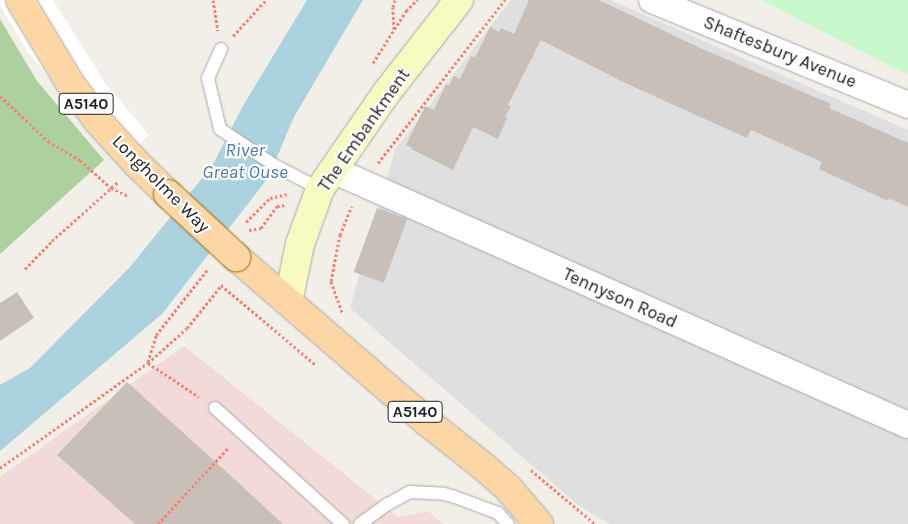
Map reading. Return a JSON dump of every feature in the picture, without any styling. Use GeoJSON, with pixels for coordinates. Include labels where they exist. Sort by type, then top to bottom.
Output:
{"type":"FeatureCollection","features":[{"type":"Feature","properties":{"kind":"main road","name":"Longholme Way"},"geometry":{"type":"LineString","coordinates":[[20,1],[70,83],[98,121],[137,164],[168,194],[288,302]]}},
{"type":"Feature","properties":{"kind":"main road","name":"A5140"},"geometry":{"type":"LineString","coordinates":[[288,302],[412,410],[490,472],[508,488],[539,524]]}},
{"type":"Feature","properties":{"kind":"street","name":"The Embankment"},"geometry":{"type":"LineString","coordinates":[[288,302],[300,244],[326,180],[387,92],[459,0]]}},
{"type":"Feature","properties":{"kind":"street","name":"Shaftesbury Avenue"},"geometry":{"type":"LineString","coordinates":[[652,0],[908,105]]}},
{"type":"Feature","properties":{"kind":"street","name":"Tennyson Road"},"geometry":{"type":"LineString","coordinates":[[326,180],[361,184],[908,425]]}},
{"type":"Feature","properties":{"kind":"lane"},"geometry":{"type":"LineString","coordinates":[[221,49],[208,78],[220,130],[274,165],[326,180]]}},
{"type":"Feature","properties":{"kind":"lane"},"geometry":{"type":"LineString","coordinates":[[215,408],[344,524]]}},
{"type":"Feature","properties":{"kind":"lane"},"geometry":{"type":"LineString","coordinates":[[363,522],[410,492],[444,494],[498,513],[508,524]]}},
{"type":"Feature","properties":{"kind":"path"},"geometry":{"type":"LineString","coordinates":[[213,0],[221,49]]}},
{"type":"Feature","properties":{"kind":"path"},"geometry":{"type":"LineString","coordinates":[[221,49],[266,0]]}},
{"type":"Feature","properties":{"kind":"path"},"geometry":{"type":"LineString","coordinates":[[394,0],[394,30]]}},
{"type":"Feature","properties":{"kind":"path"},"geometry":{"type":"LineString","coordinates":[[344,318],[330,281],[340,235],[361,184],[505,0]]}},
{"type":"Feature","properties":{"kind":"path"},"geometry":{"type":"LineString","coordinates":[[0,96],[48,141],[80,160],[112,188],[136,199]]}},
{"type":"Feature","properties":{"kind":"path"},"geometry":{"type":"LineString","coordinates":[[25,270],[52,241],[137,164]]}},
{"type":"Feature","properties":{"kind":"path"},"geometry":{"type":"LineString","coordinates":[[246,222],[270,198],[290,193],[289,205],[277,206],[261,228],[249,230]]}},
{"type":"Feature","properties":{"kind":"path"},"geometry":{"type":"LineString","coordinates":[[148,363],[156,335],[209,268]]}},
{"type":"Feature","properties":{"kind":"path"},"geometry":{"type":"LineString","coordinates":[[0,468],[148,363],[187,328],[222,285],[318,366]]}},
{"type":"Feature","properties":{"kind":"path"},"geometry":{"type":"LineString","coordinates":[[148,363],[215,408]]}},
{"type":"Feature","properties":{"kind":"path"},"geometry":{"type":"LineString","coordinates":[[158,524],[242,432]]}},
{"type":"Feature","properties":{"kind":"path"},"geometry":{"type":"LineString","coordinates":[[527,467],[595,524]]}},
{"type":"Feature","properties":{"kind":"shaded area"},"geometry":{"type":"Polygon","coordinates":[[[511,0],[610,0],[908,130],[908,524],[610,524],[578,505],[350,308],[395,150],[511,0]]]}},
{"type":"Feature","properties":{"kind":"shaded area"},"geometry":{"type":"Polygon","coordinates":[[[184,346],[398,517],[428,511],[444,524],[0,524],[0,477],[184,346]]]}},
{"type":"Feature","properties":{"kind":"green space"},"geometry":{"type":"Polygon","coordinates":[[[761,0],[908,0],[908,75],[761,0]]]}},
{"type":"Feature","properties":{"kind":"green space"},"geometry":{"type":"Polygon","coordinates":[[[0,19],[37,81],[104,160],[0,254],[0,19]]]}},
{"type":"Feature","properties":{"kind":"water","name":"River Great Ouse"},"geometry":{"type":"Polygon","coordinates":[[[307,0],[363,0],[294,117],[268,178],[162,314],[0,451],[0,385],[30,368],[129,268],[212,166],[244,104],[307,0]]]}},
{"type":"Feature","properties":{"kind":"pier"},"geometry":{"type":"Polygon","coordinates":[[[0,0],[53,0],[105,83],[149,135],[120,163],[27,51],[0,5],[0,0]]]}},
{"type":"Feature","properties":{"kind":"building"},"geometry":{"type":"Polygon","coordinates":[[[529,0],[599,0],[700,48],[831,104],[829,108],[908,143],[908,207],[889,198],[888,201],[819,169],[822,162],[751,130],[747,138],[623,82],[541,40],[508,105],[511,106],[505,117],[507,118],[498,139],[473,127],[453,170],[406,145],[425,106],[434,110],[446,84],[449,86],[454,76],[460,79],[471,56],[475,58],[490,27],[499,32],[501,28],[514,34],[529,0]]]}},
{"type":"Feature","properties":{"kind":"building"},"geometry":{"type":"Polygon","coordinates":[[[377,208],[407,219],[384,283],[354,272],[377,208]]]}},
{"type":"Feature","properties":{"kind":"building"},"geometry":{"type":"Polygon","coordinates":[[[17,292],[34,318],[0,341],[0,303],[17,292]]]}},
{"type":"Feature","properties":{"kind":"building"},"geometry":{"type":"Polygon","coordinates":[[[127,382],[283,524],[135,524],[57,455],[127,382]]]}}]}
